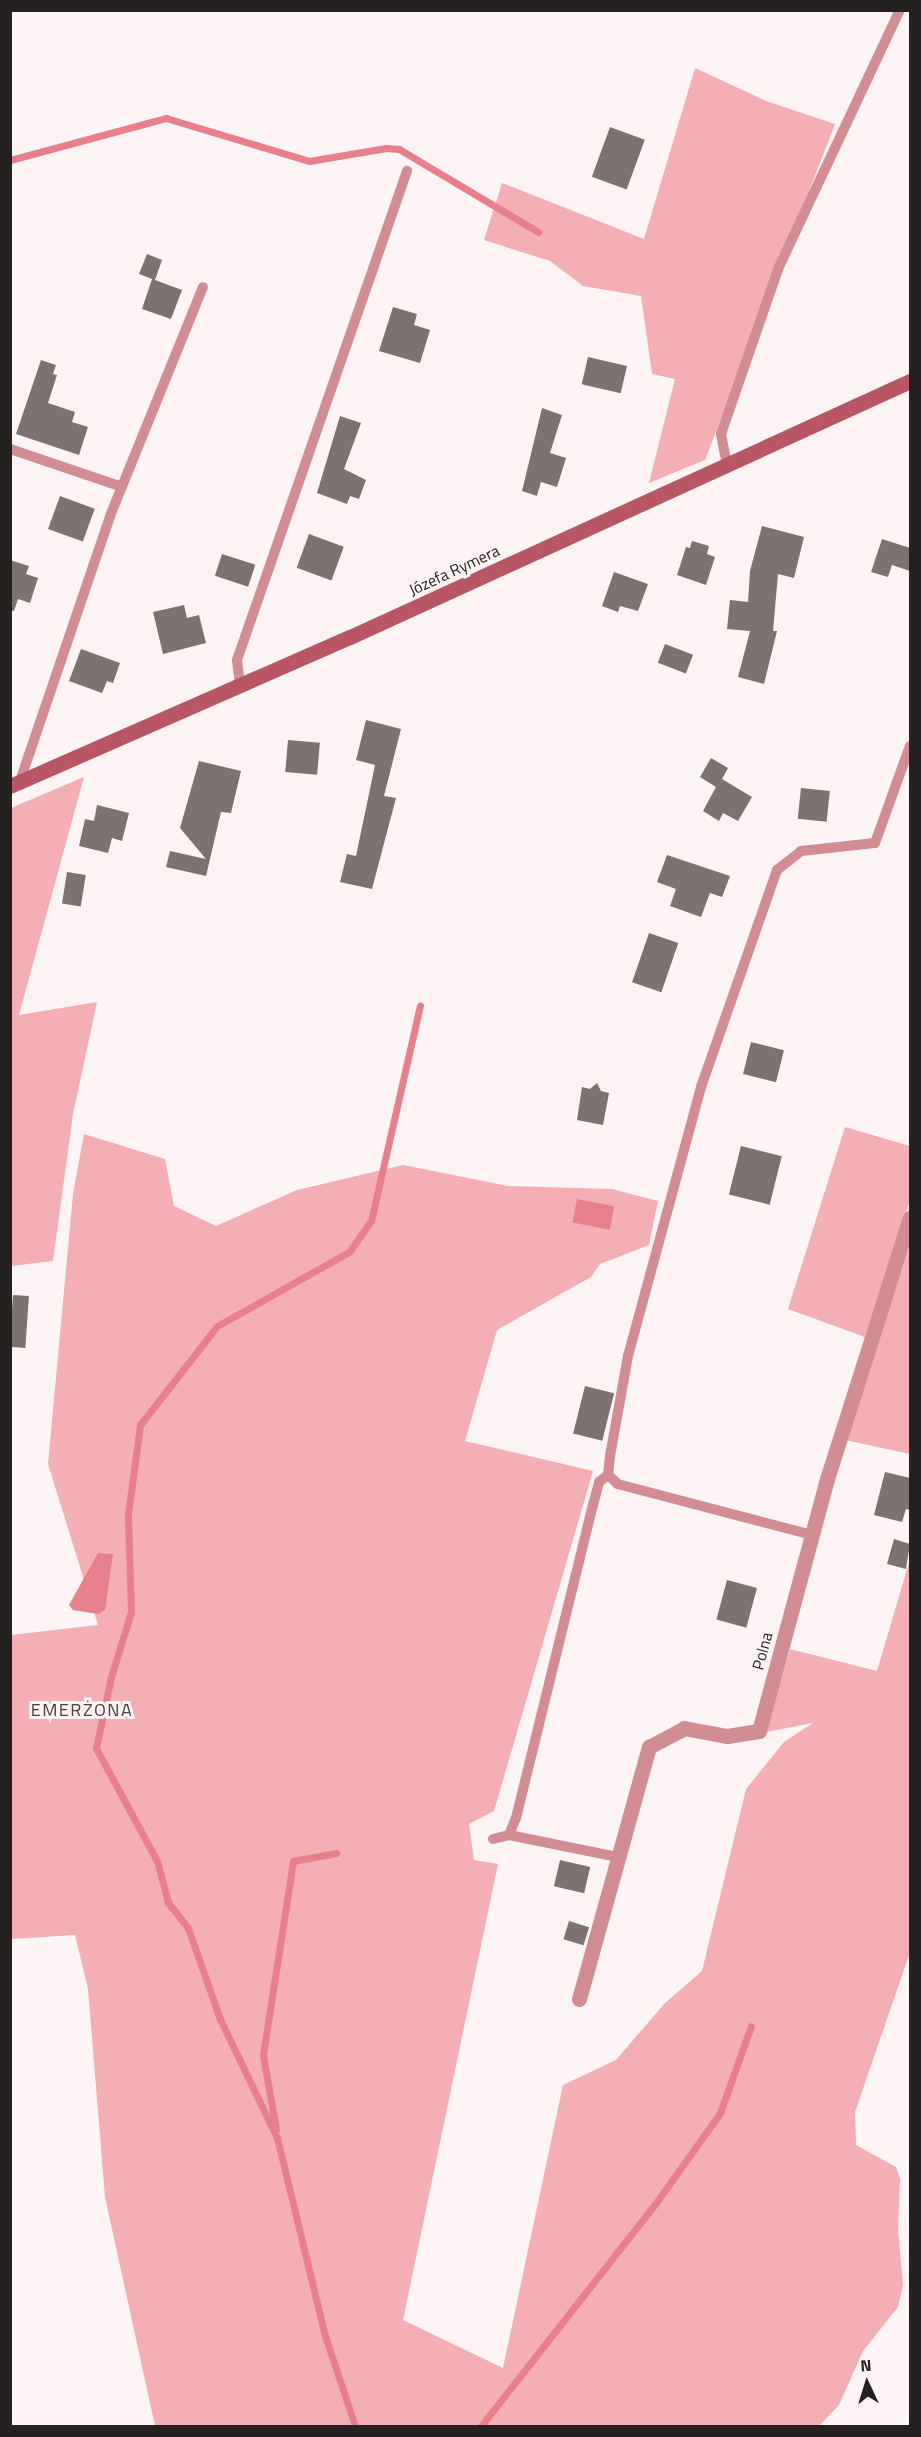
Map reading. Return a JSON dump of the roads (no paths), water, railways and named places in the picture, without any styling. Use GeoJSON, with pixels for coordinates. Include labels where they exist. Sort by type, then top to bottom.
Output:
{"type":"FeatureCollection","features":[{"type":"Feature","properties":{"kind":"street","name":"Józefa Rymera"},"geometry":{"type":"LineString","coordinates":[[15,783],[240,685],[910,381]]}},
{"type":"Feature","properties":{"kind":"street","name":"Polna"},"geometry":{"type":"LineString","coordinates":[[579,1999],[649,1747],[684,1728],[728,1736],[759,1731],[812,1535],[910,1218]]}},
{"type":"Feature","properties":{"kind":"lane"},"geometry":{"type":"LineString","coordinates":[[727,465],[721,434],[778,269],[900,10]]}},
{"type":"Feature","properties":{"kind":"lane"},"geometry":{"type":"LineString","coordinates":[[240,685],[237,660],[407,171]]}},
{"type":"Feature","properties":{"kind":"lane"},"geometry":{"type":"LineString","coordinates":[[15,783],[122,487],[203,287]]}},
{"type":"Feature","properties":{"kind":"lane"},"geometry":{"type":"LineString","coordinates":[[10,449],[122,487]]}},
{"type":"Feature","properties":{"kind":"lane"},"geometry":{"type":"LineString","coordinates":[[509,1835],[599,1482],[608,1475],[628,1356],[701,1087],[777,870],[801,851],[875,843],[910,746]]}},
{"type":"Feature","properties":{"kind":"lane"},"geometry":{"type":"LineString","coordinates":[[608,1475],[618,1484],[638,1491],[812,1535]]}},
{"type":"Feature","properties":{"kind":"lane"},"geometry":{"type":"LineString","coordinates":[[493,1839],[509,1835],[617,1857]]}},
{"type":"Feature","properties":{"kind":"waterway"},"geometry":{"type":"LineString","coordinates":[[10,160],[166,118],[309,161],[386,148],[399,149],[538,232]]}},
{"type":"Feature","properties":{"kind":"waterway"},"geometry":{"type":"LineString","coordinates":[[355,2426],[325,2336],[277,2138],[220,2019],[188,1928],[168,1902],[157,1861],[96,1748],[111,1677],[131,1612],[128,1514],[140,1425],[217,1326],[349,1252],[371,1221],[420,1005]]}},
{"type":"Feature","properties":{"kind":"waterway"},"geometry":{"type":"LineString","coordinates":[[276,2129],[263,2055],[293,1861],[336,1853]]}},
{"type":"Feature","properties":{"kind":"waterway"},"geometry":{"type":"LineString","coordinates":[[481,2426],[658,2200],[720,2113],[751,2026]]}},
{"type":"Feature","properties":{"kind":"district","name":"EMERŻONA"},"geometry":{"type":"Point","coordinates":[82,1710]}}]}
